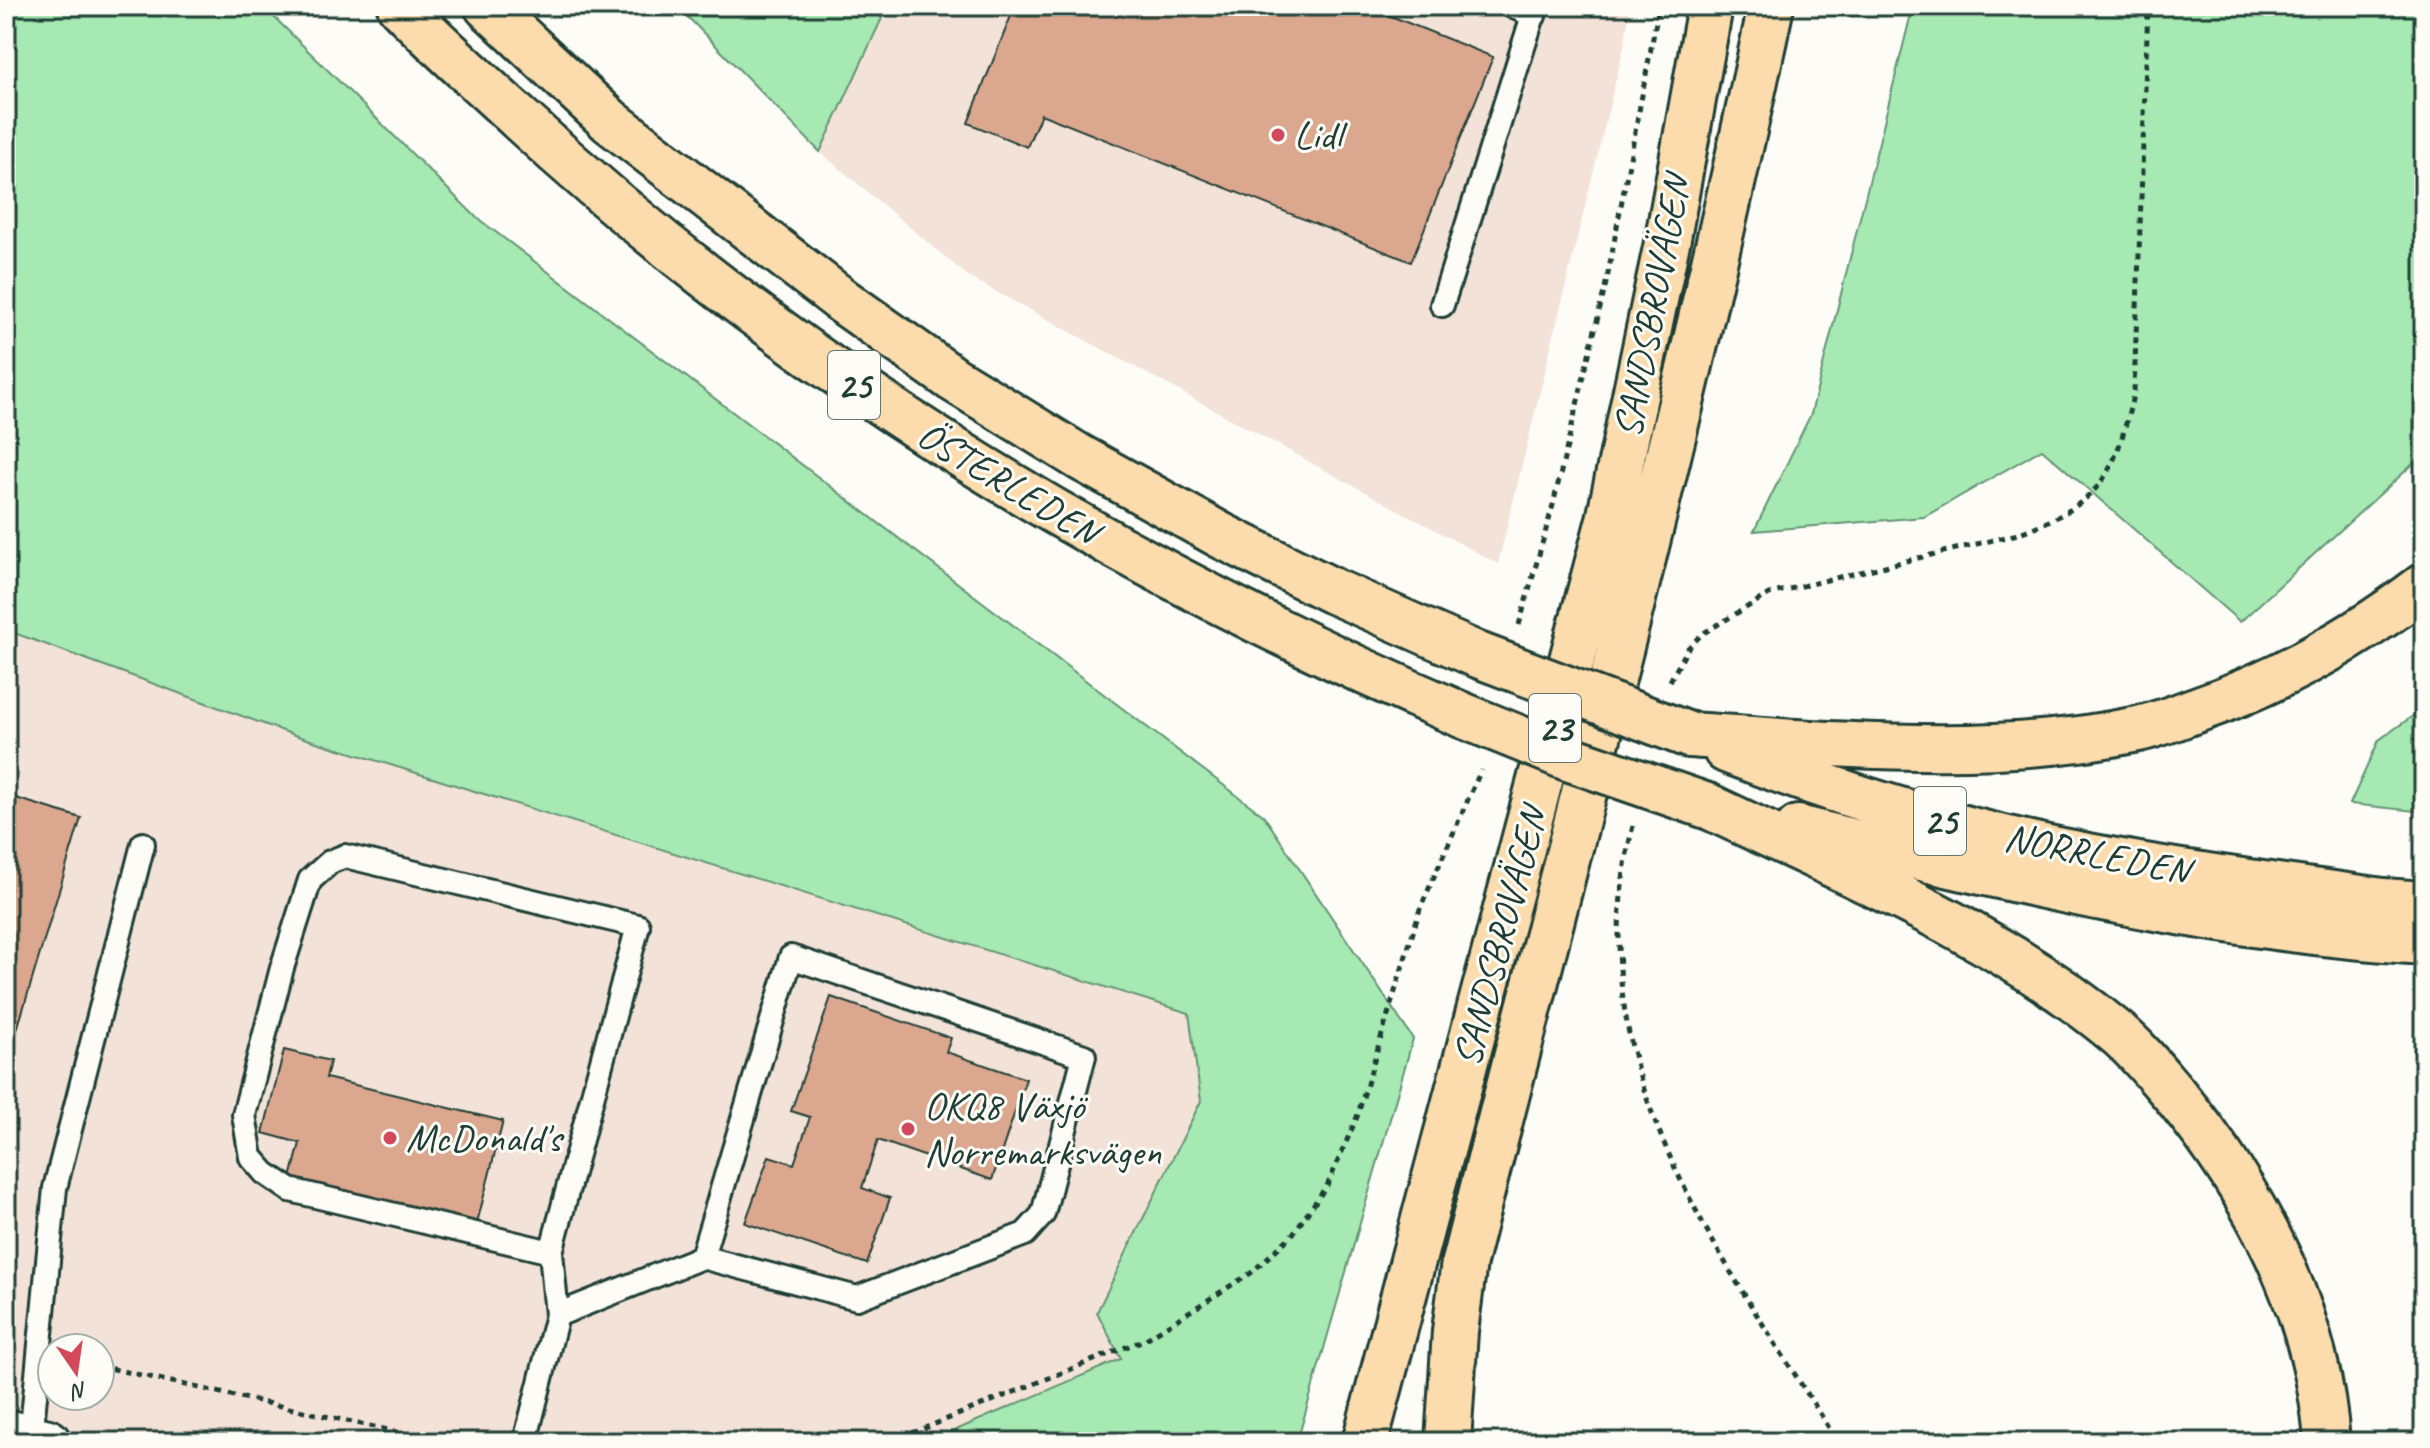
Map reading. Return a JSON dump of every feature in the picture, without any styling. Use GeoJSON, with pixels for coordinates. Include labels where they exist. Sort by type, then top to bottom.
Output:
{"type":"FeatureCollection","features":[{"type":"Feature","properties":{"kind":"main road","name":"ÖSTERLEDEN"},"geometry":{"type":"LineString","coordinates":[[400,6],[567,163],[687,263],[913,427],[1046,510],[1195,590],[1369,676],[1568,758],[1710,807]]}},
{"type":"Feature","properties":{"kind":"main road","name":"ÖSTERLEDEN"},"geometry":{"type":"LineString","coordinates":[[487,6],[611,122],[831,292],[953,379],[1081,458],[1222,536],[1333,591],[1497,647],[1689,735]]}},
{"type":"Feature","properties":{"kind":"main road","name":"SANDSBROVÄGEN"},"geometry":{"type":"LineString","coordinates":[[1365,1442],[1609,520],[1668,238],[1710,6]]}},
{"type":"Feature","properties":{"kind":"main road","name":"SANDSBROVÄGEN"},"geometry":{"type":"LineString","coordinates":[[1448,1442],[1455,1331],[1464,1262],[1617,675],[1729,207],[1771,6]]}},
{"type":"Feature","properties":{"kind":"main road"},"geometry":{"type":"LineString","coordinates":[[1689,735],[1897,747],[2052,743],[2140,729],[2272,682],[2375,623],[2424,586]]}},
{"type":"Feature","properties":{"kind":"main road","name":"NORRLEDEN"},"geometry":{"type":"LineString","coordinates":[[1689,735],[1811,783],[1928,818],[2057,850],[2353,897],[2424,904]]}},
{"type":"Feature","properties":{"kind":"main road"},"geometry":{"type":"LineString","coordinates":[[1710,807],[1950,922],[2045,980],[2118,1033],[2210,1138],[2255,1211],[2284,1268],[2308,1331],[2324,1400],[2327,1442]]}},
{"type":"Feature","properties":{"kind":"main road","name":"NORRLEDEN"},"geometry":{"type":"LineString","coordinates":[[1710,807],[1889,851],[2151,906],[2364,937],[2424,942]]}},
{"type":"Feature","properties":{"kind":"lane"},"geometry":{"type":"LineString","coordinates":[[1442,305],[1535,11],[1512,6]]}},
{"type":"Feature","properties":{"kind":"lane"},"geometry":{"type":"LineString","coordinates":[[28,1437],[55,1188],[143,844]]}},
{"type":"Feature","properties":{"kind":"lane"},"geometry":{"type":"LineString","coordinates":[[525,1442],[557,1315],[551,1252],[638,926],[345,856],[330,862],[310,880],[282,968],[244,1115],[251,1157],[265,1173],[290,1190],[551,1252]]}},
{"type":"Feature","properties":{"kind":"lane"},"geometry":{"type":"LineString","coordinates":[[557,1315],[702,1257],[857,1298],[1025,1234],[1043,1214],[1084,1056],[791,957],[702,1257]]}},
{"type":"Feature","properties":{"kind":"path"},"geometry":{"type":"LineString","coordinates":[[1497,647],[1553,505],[1607,279],[1659,6]]}},
{"type":"Feature","properties":{"kind":"path"},"geometry":{"type":"LineString","coordinates":[[890,1442],[1146,1339],[1251,1273],[1292,1235],[1328,1184],[1357,1117],[1420,909],[1484,762]]}},
{"type":"Feature","properties":{"kind":"path"},"geometry":{"type":"LineString","coordinates":[[116,1370],[442,1442]]}},
{"type":"Feature","properties":{"kind":"shaded area"},"geometry":{"type":"Polygon","coordinates":[[[867,6],[1630,6],[1625,42],[1498,564],[969,277],[820,152],[882,18],[867,6]]]}},
{"type":"Feature","properties":{"kind":"shaded area"},"geometry":{"type":"Polygon","coordinates":[[[6,630],[294,735],[1189,1013],[1201,1101],[1098,1312],[1121,1359],[928,1442],[6,1442],[6,630]]]}},
{"type":"Feature","properties":{"kind":"green space"},"geometry":{"type":"Polygon","coordinates":[[[6,6],[263,6],[476,217],[1264,816],[1413,1039],[1297,1442],[928,1442],[1121,1359],[1097,1312],[1201,1101],[1189,1013],[294,735],[6,630],[6,6]]]}},
{"type":"Feature","properties":{"kind":"green space"},"geometry":{"type":"Polygon","coordinates":[[[677,6],[867,6],[882,18],[820,152],[677,6]]]}},
{"type":"Feature","properties":{"kind":"green space"},"geometry":{"type":"Polygon","coordinates":[[[1913,6],[2424,6],[2424,454],[2240,622],[2042,449],[1924,517],[1754,531],[1811,414],[1913,6]]]}},
{"type":"Feature","properties":{"kind":"green space"},"geometry":{"type":"Polygon","coordinates":[[[2424,708],[2424,812],[2350,804],[2379,740],[2424,708]]]}},
{"type":"Feature","properties":{"kind":"building","name":"Lidl"},"geometry":{"type":"Polygon","coordinates":[[[1015,6],[1366,6],[1493,57],[1411,262],[1041,114],[1027,147],[968,123],[1015,6]]]}},
{"type":"Feature","properties":{"kind":"building"},"geometry":{"type":"Polygon","coordinates":[[[6,795],[81,818],[6,1066],[6,795]]]}},
{"type":"Feature","properties":{"kind":"building","name":"OKQ8 Växjö Norremarksvägen"},"geometry":{"type":"Polygon","coordinates":[[[831,997],[951,1038],[946,1052],[1026,1079],[992,1180],[878,1140],[862,1188],[890,1198],[867,1264],[745,1223],[769,1156],[794,1164],[810,1117],[791,1111],[831,997]]]}},
{"type":"Feature","properties":{"kind":"building","name":"McDonald's"},"geometry":{"type":"Polygon","coordinates":[[[284,1050],[330,1061],[326,1078],[503,1121],[477,1223],[291,1178],[300,1143],[263,1133],[284,1050]]]}},
{"type":"Feature","properties":{"kind":"place","name":"Lidl"},"geometry":{"type":"Point","coordinates":[1278,135]}},
{"type":"Feature","properties":{"kind":"place","name":"OKQ8 Växjö Norremarksvägen"},"geometry":{"type":"Point","coordinates":[908,1129]}},
{"type":"Feature","properties":{"kind":"place","name":"McDonald's"},"geometry":{"type":"Point","coordinates":[390,1138]}}]}
